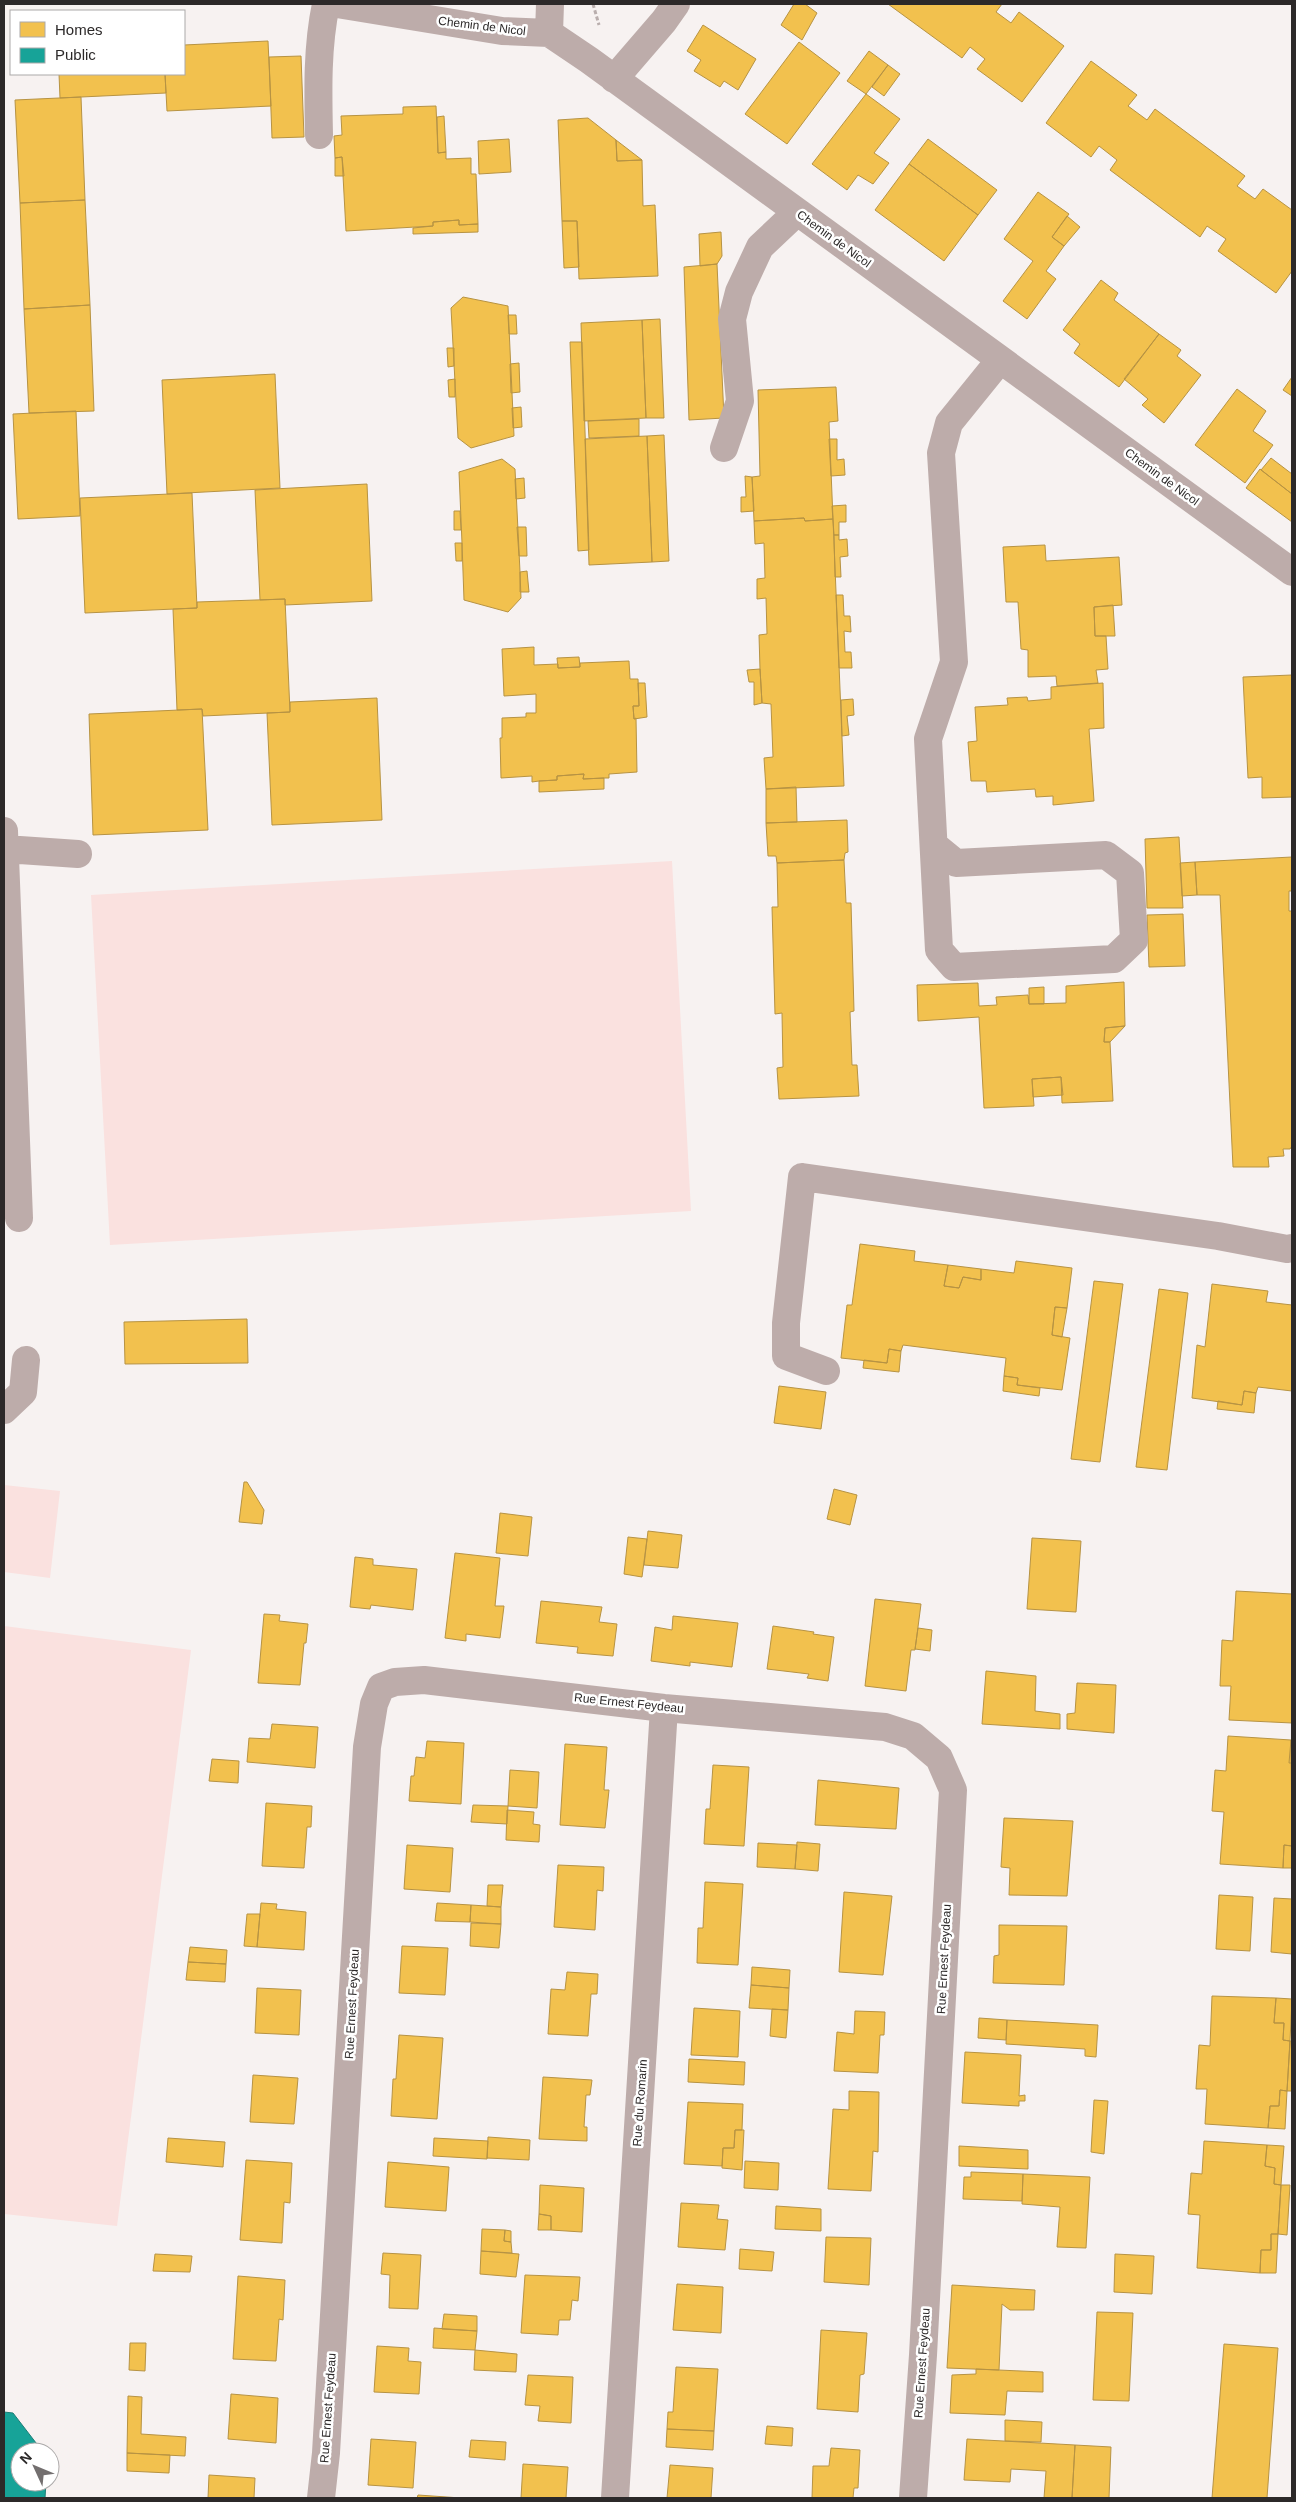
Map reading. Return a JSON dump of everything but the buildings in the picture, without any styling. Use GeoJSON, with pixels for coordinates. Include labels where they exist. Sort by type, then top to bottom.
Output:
{"type":"FeatureCollection","features":[{"type":"Feature","properties":{"kind":"street"},"geometry":{"type":"LineString","coordinates":[[319,135],[317,83],[320,34],[326,4]]}},
{"type":"Feature","properties":{"kind":"street","name":"Chemin de Nicol"},"geometry":{"type":"LineString","coordinates":[[337,4],[502,31],[549,33],[1292,572]]}},
{"type":"Feature","properties":{"kind":"street"},"geometry":{"type":"LineString","coordinates":[[549,33],[550,4]]}},
{"type":"Feature","properties":{"kind":"street"},"geometry":{"type":"LineString","coordinates":[[614,80],[676,4]]}},
{"type":"Feature","properties":{"kind":"street"},"geometry":{"type":"LineString","coordinates":[[724,448],[740,401],[732,319],[738,292],[760,248],[797,212]]}},
{"type":"Feature","properties":{"kind":"street"},"geometry":{"type":"LineString","coordinates":[[934,845],[956,863],[1106,854],[1130,872],[1134,940],[1114,959],[954,967],[939,950],[928,739],[954,662],[941,453],[949,424],[1000,360]]}},
{"type":"Feature","properties":{"kind":"street"},"geometry":{"type":"LineString","coordinates":[[19,1218],[4,840],[78,854]]}},
{"type":"Feature","properties":{"kind":"street"},"geometry":{"type":"LineString","coordinates":[[826,1371],[786,1356],[786,1323],[802,1177],[1218,1236],[1288,1249],[1292,1248]]}},
{"type":"Feature","properties":{"kind":"street"},"geometry":{"type":"LineString","coordinates":[[4,1410],[23,1392],[26,1360]]}},
{"type":"Feature","properties":{"kind":"street","name":"Rue Ernest Feydeau"},"geometry":{"type":"LineString","coordinates":[[321,2498],[326,2453],[367,1747],[374,1704],[381,1687],[395,1682],[424,1680],[664,1708],[885,1727],[913,1736],[939,1758],[953,1790],[924,2355],[913,2498]]}},
{"type":"Feature","properties":{"kind":"street","name":"Rue du Romarin"},"geometry":{"type":"LineString","coordinates":[[615,2498],[664,1708]]}},
{"type":"Feature","properties":{"kind":"shaded area"},"geometry":{"type":"Polygon","coordinates":[[[672,861],[691,1211],[110,1245],[91,895],[672,861]]]}},
{"type":"Feature","properties":{"kind":"shaded area"},"geometry":{"type":"Polygon","coordinates":[[[4,1485],[60,1491],[50,1578],[4,1572],[4,1485]]]}},
{"type":"Feature","properties":{"kind":"shaded area"},"geometry":{"type":"Polygon","coordinates":[[[4,1626],[191,1650],[117,2226],[4,2214],[4,1626]]]}}]}
